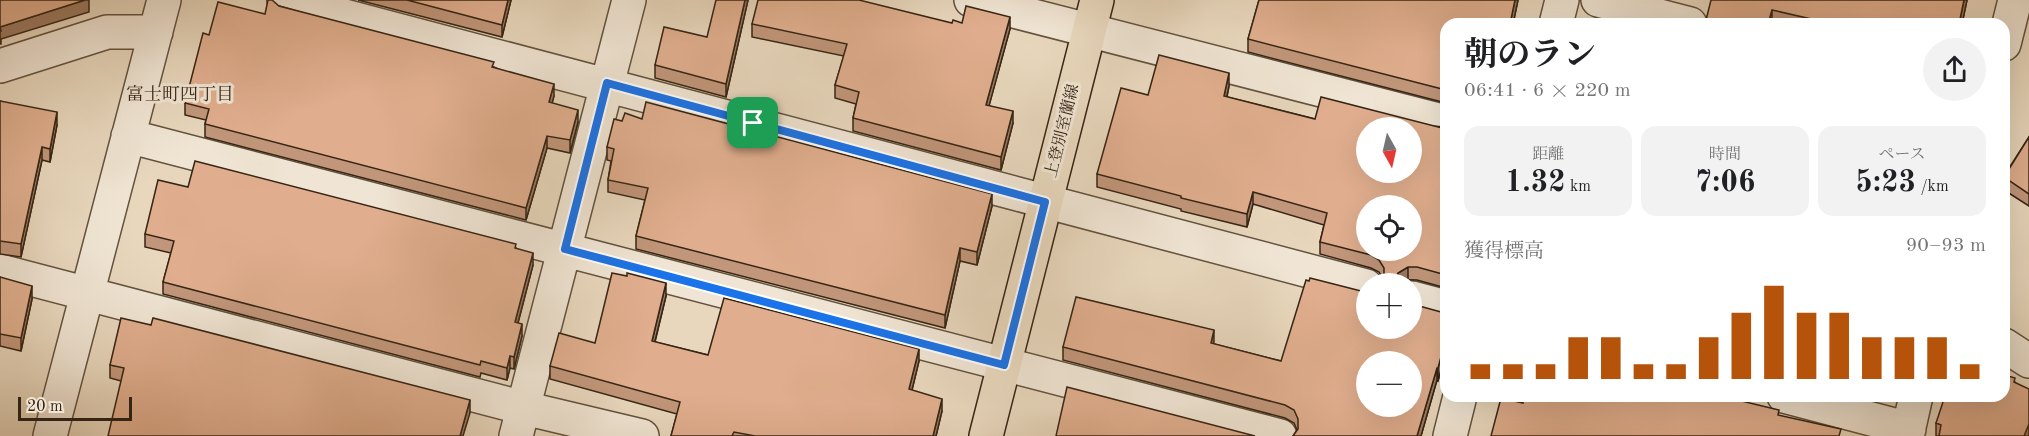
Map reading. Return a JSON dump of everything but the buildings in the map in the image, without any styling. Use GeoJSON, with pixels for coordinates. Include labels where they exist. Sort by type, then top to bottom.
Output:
{"type":"FeatureCollection","features":[{"type":"Feature","properties":{"kind":"main road","name":"上登別室蘭線"},"geometry":{"type":"LineString","coordinates":[[986,436],[1093,15]]}},
{"type":"Feature","properties":{"kind":"street"},"geometry":{"type":"LineString","coordinates":[[50,436],[164,0]]}},
{"type":"Feature","properties":{"kind":"street"},"geometry":{"type":"LineString","coordinates":[[284,0],[607,83],[1356,283]]}},
{"type":"Feature","properties":{"kind":"street"},"geometry":{"type":"LineString","coordinates":[[520,422],[629,0]]}},
{"type":"Feature","properties":{"kind":"street"},"geometry":{"type":"LineString","coordinates":[[970,0],[1093,15],[1440,120]]}},
{"type":"Feature","properties":{"kind":"street"},"geometry":{"type":"LineString","coordinates":[[1558,18],[1562,0]]}},
{"type":"Feature","properties":{"kind":"street"},"geometry":{"type":"LineString","coordinates":[[1598,0],[1667,18]]}},
{"type":"Feature","properties":{"kind":"street"},"geometry":{"type":"LineString","coordinates":[[2010,20],[2015,0]]}},
{"type":"Feature","properties":{"kind":"street"},"geometry":{"type":"LineString","coordinates":[[0,66],[107,32],[156,32]]}},
{"type":"Feature","properties":{"kind":"street"},"geometry":{"type":"LineString","coordinates":[[128,136],[1280,436]]}},
{"type":"Feature","properties":{"kind":"street"},"geometry":{"type":"LineString","coordinates":[[0,271],[88,293],[520,422],[642,436]]}},
{"type":"Feature","properties":{"kind":"street"},"geometry":{"type":"LineString","coordinates":[[1422,301],[1440,305]]}},
{"type":"Feature","properties":{"kind":"street"},"geometry":{"type":"LineString","coordinates":[[2010,349],[2029,361]]}},
{"type":"Feature","properties":{"kind":"street"},"geometry":{"type":"LineString","coordinates":[[1450,436],[1458,402]]}},
{"type":"Feature","properties":{"kind":"street"},"geometry":{"type":"LineString","coordinates":[[1805,402],[1908,432],[1915,402]]}},
{"type":"Feature","properties":{"kind":"district","name":"富士町四丁目"},"geometry":{"type":"Point","coordinates":[180,95]}},
{"type":"Feature","properties":{"kind":"route"},"geometry":{"type":"LineString","coordinates":[[607,83],[753,123],[1045,202],[1004,365],[565,249],[607,83]]}}]}
